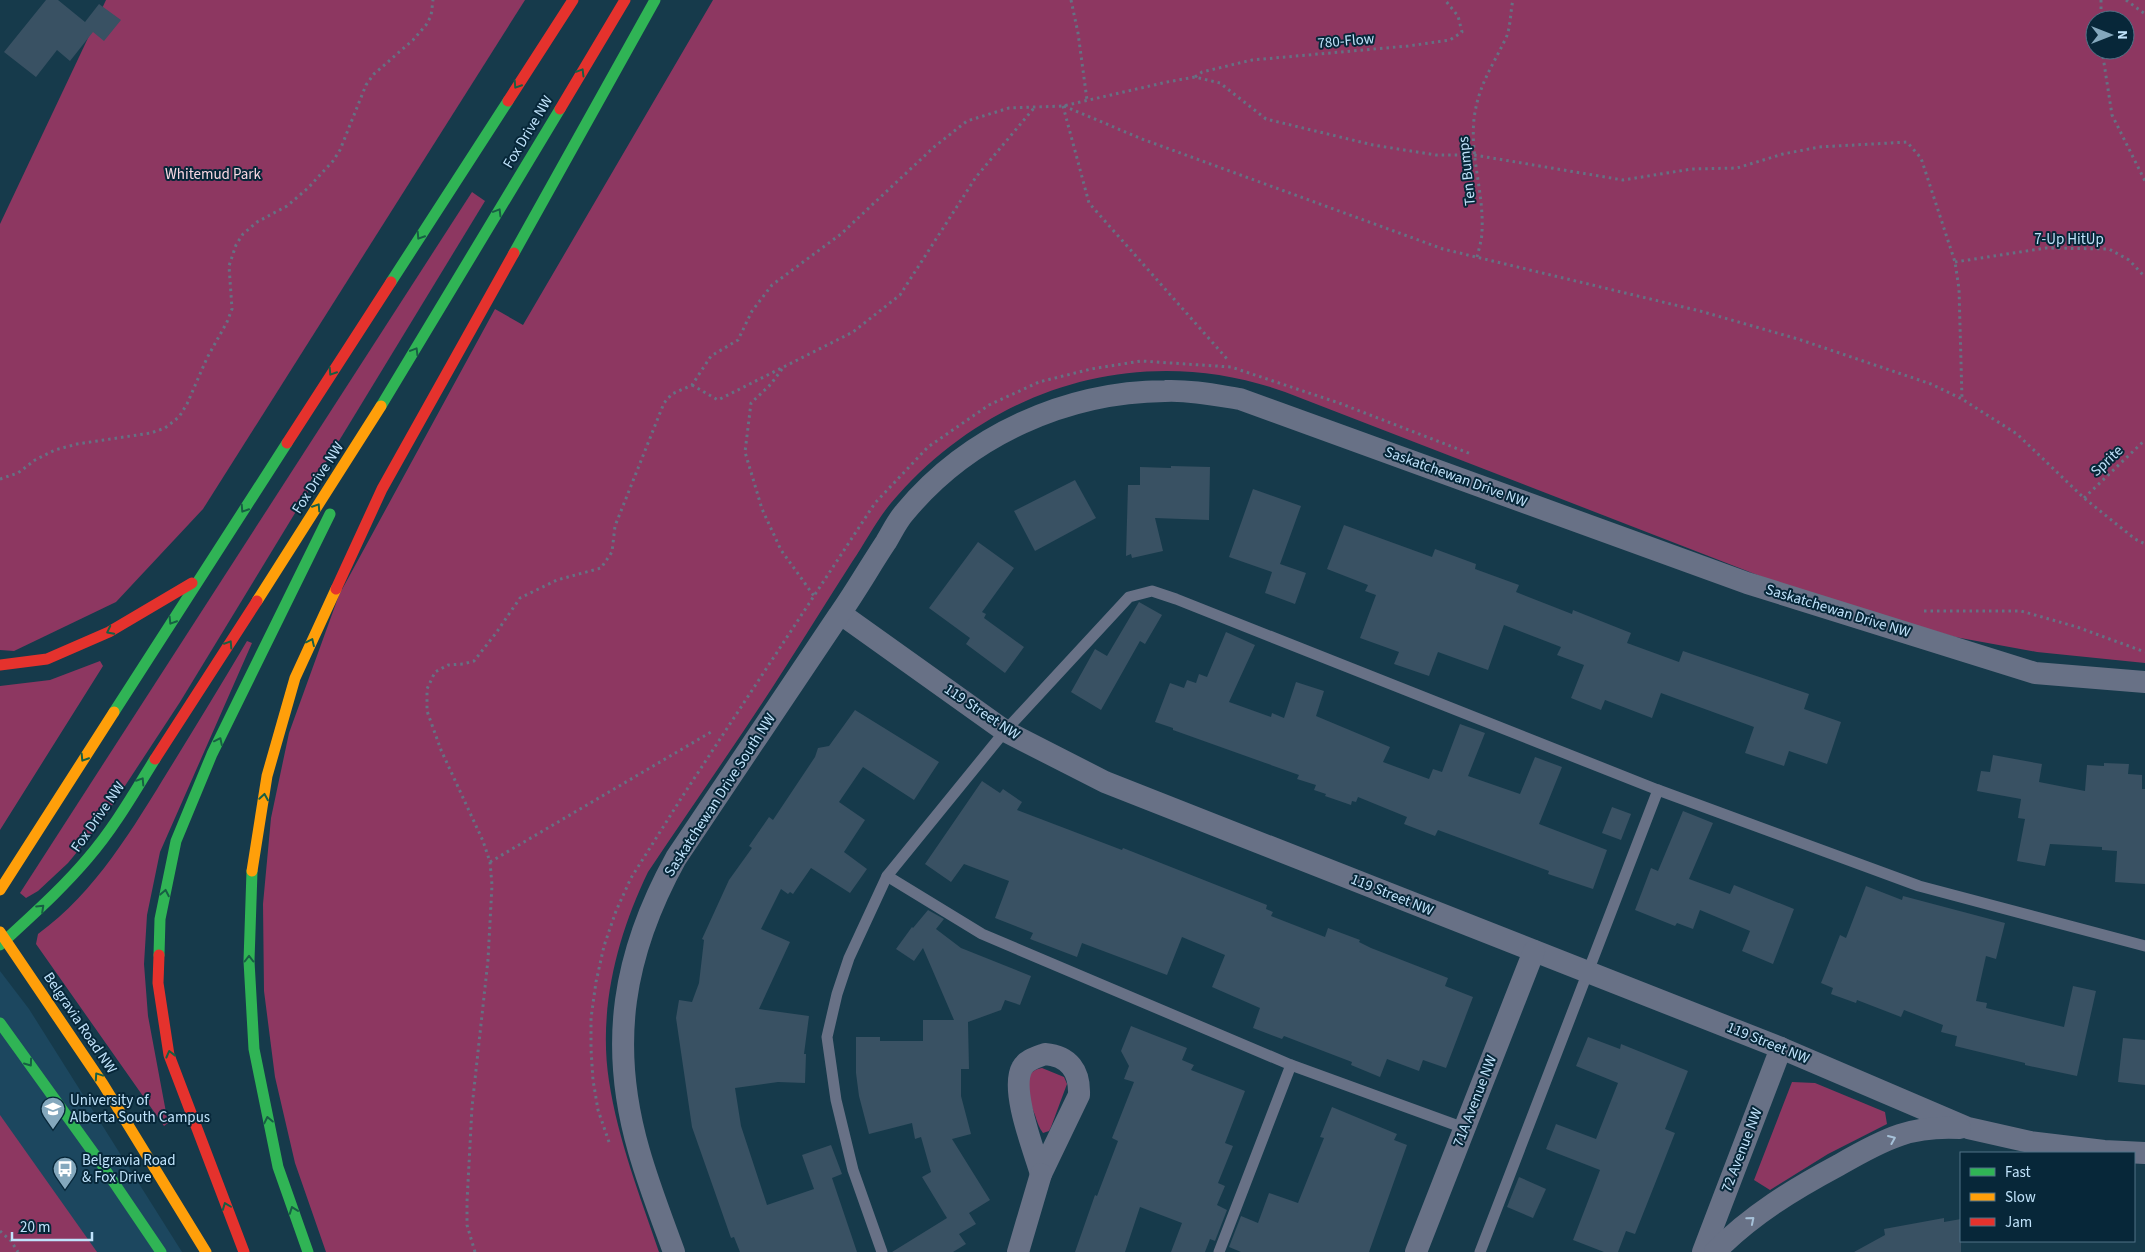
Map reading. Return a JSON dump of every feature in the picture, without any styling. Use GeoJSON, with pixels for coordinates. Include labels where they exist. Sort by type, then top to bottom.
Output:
{"type":"FeatureCollection","features":[{"type":"Feature","properties":{"kind":"main road"},"geometry":{"type":"LineString","coordinates":[[0,890],[573,0]]}},
{"type":"Feature","properties":{"kind":"main road","name":"Fox Drive NW"},"geometry":{"type":"LineString","coordinates":[[2,939],[59,890],[89,857],[115,822],[390,393],[625,0]]}},
{"type":"Feature","properties":{"kind":"main road"},"geometry":{"type":"LineString","coordinates":[[308,1252],[278,1167],[254,1049],[249,943],[252,870],[267,776],[295,678],[382,489],[655,0]]}},
{"type":"Feature","properties":{"kind":"main road"},"geometry":{"type":"LineString","coordinates":[[342,490],[390,393]]}},
{"type":"Feature","properties":{"kind":"main road"},"geometry":{"type":"LineString","coordinates":[[244,1252],[169,1055],[158,983],[160,919],[176,840],[212,754],[333,508]]}},
{"type":"Feature","properties":{"kind":"main road"},"geometry":{"type":"LineString","coordinates":[[0,665],[47,659],[109,632],[198,580]]}},
{"type":"Feature","properties":{"kind":"main road","name":"Belgravia Road NW"},"geometry":{"type":"LineString","coordinates":[[2,939],[103,1084],[206,1252]]}},
{"type":"Feature","properties":{"kind":"main road"},"geometry":{"type":"LineString","coordinates":[[0,1023],[162,1252]]}},
{"type":"Feature","properties":{"kind":"street","name":"Saskatchewan Drive NW"},"geometry":{"type":"LineString","coordinates":[[840,614],[904,513],[937,479],[966,455],[990,439],[1023,422],[1058,408],[1130,392],[1167,391],[1203,393],[1240,399],[1747,583],[2035,673],[2145,682]]}},
{"type":"Feature","properties":{"kind":"street","name":"119 Street NW"},"geometry":{"type":"LineString","coordinates":[[840,614],[1005,731],[1105,782],[1781,1048],[1968,1128]]}},
{"type":"Feature","properties":{"kind":"street","name":"Saskatchewan Drive South NW"},"geometry":{"type":"LineString","coordinates":[[674,1252],[638,1150],[626,1085],[623,1020],[635,952],[646,920],[676,858],[840,614]]}},
{"type":"Feature","properties":{"kind":"street","name":"71A Avenue NW"},"geometry":{"type":"LineString","coordinates":[[1416,1252],[1534,951]]}},
{"type":"Feature","properties":{"kind":"street","name":"72 Avenue NW"},"geometry":{"type":"LineString","coordinates":[[1703,1252],[1781,1048]]}},
{"type":"Feature","properties":{"kind":"street"},"geometry":{"type":"LineString","coordinates":[[1018,1252],[1041,1174],[1079,1095],[1080,1083],[1075,1072],[1068,1061],[1057,1055],[1045,1054],[1031,1060],[1022,1067],[1019,1078],[1022,1112],[1041,1174]]}},
{"type":"Feature","properties":{"kind":"street","name":"119 Street NW"},"geometry":{"type":"LineString","coordinates":[[1715,1252],[1755,1216],[1789,1192],[1879,1144],[1900,1135],[1922,1129],[1968,1128],[2030,1142],[2124,1152]]}},
{"type":"Feature","properties":{"kind":"lane"},"geometry":{"type":"LineString","coordinates":[[882,1252],[851,1161],[836,1100],[827,1037],[837,994],[849,958],[887,876],[1005,731],[1129,597],[1152,591],[1658,790],[1919,886],[2145,946]]}},
{"type":"Feature","properties":{"kind":"lane"},"geometry":{"type":"LineString","coordinates":[[1480,1252],[1658,790]]}},
{"type":"Feature","properties":{"kind":"lane"},"geometry":{"type":"LineString","coordinates":[[887,876],[982,934],[1291,1065],[1464,1128]]}},
{"type":"Feature","properties":{"kind":"lane"},"geometry":{"type":"LineString","coordinates":[[1218,1252],[1291,1065]]}},
{"type":"Feature","properties":{"kind":"path"},"geometry":{"type":"LineString","coordinates":[[0,479],[18,473],[35,460],[55,450],[78,444],[151,433],[165,428],[179,417],[232,309],[229,266],[236,246],[243,234],[257,222],[287,206],[308,188],[333,161],[340,150],[366,85],[374,74],[413,40],[426,25],[431,16],[433,0]]}},
{"type":"Feature","properties":{"kind":"path"},"geometry":{"type":"LineString","coordinates":[[1071,0],[1078,33],[1087,100]]}},
{"type":"Feature","properties":{"kind":"path","name":"780-Flow"},"geometry":{"type":"LineString","coordinates":[[1194,77],[1202,72],[1252,60],[1408,46],[1450,40],[1462,32],[1458,16],[1445,0]]}},
{"type":"Feature","properties":{"kind":"path","name":"Ten Bumps"},"geometry":{"type":"LineString","coordinates":[[1477,257],[1482,233],[1482,211],[1474,154],[1477,97],[1486,73],[1506,37],[1510,25],[1513,0]]}},
{"type":"Feature","properties":{"kind":"path"},"geometry":{"type":"LineString","coordinates":[[2126,0],[2145,14]]}},
{"type":"Feature","properties":{"kind":"path"},"geometry":{"type":"LineString","coordinates":[[2104,60],[2112,115],[2145,180]]}},
{"type":"Feature","properties":{"kind":"path"},"geometry":{"type":"LineString","coordinates":[[1228,360],[1088,204],[1063,106],[1142,140],[1270,188],[1443,249],[1700,310],[1798,339],[1931,384],[1962,399],[2018,434],[2084,498],[2135,539],[2145,544]]}},
{"type":"Feature","properties":{"kind":"path"},"geometry":{"type":"LineString","coordinates":[[692,385],[718,400],[853,332],[900,296],[937,241],[976,177],[1034,107]]}},
{"type":"Feature","properties":{"kind":"path","name":"7-Up HitUp"},"geometry":{"type":"LineString","coordinates":[[1955,262],[2046,248],[2109,249],[2129,260],[2145,277]]}},
{"type":"Feature","properties":{"kind":"path"},"geometry":{"type":"LineString","coordinates":[[611,1148],[598,1110],[593,1080],[591,1018],[604,946],[616,911],[631,878],[672,813],[875,503],[928,447],[989,405],[1039,382],[1091,369],[1141,361],[1231,367],[1339,403],[1478,457]]}},
{"type":"Feature","properties":{"kind":"path"},"geometry":{"type":"LineString","coordinates":[[782,369],[771,384],[751,403],[745,452],[762,509],[777,542],[814,596]]}},
{"type":"Feature","properties":{"kind":"path","name":"Sprite"},"geometry":{"type":"LineString","coordinates":[[2084,498],[2145,440]]}},
{"type":"Feature","properties":{"kind":"path"},"geometry":{"type":"LineString","coordinates":[[1921,610],[2021,611],[2077,627],[2145,652]]}},
{"type":"Feature","properties":{"kind":"path"},"geometry":{"type":"LineString","coordinates":[[490,862],[711,732]]}},
{"type":"Feature","properties":{"kind":"path"},"geometry":{"type":"LineString","coordinates":[[0,1231],[18,1252]]}},
{"type":"Feature","properties":{"kind":"shaded area","name":"University of Alberta South Campus"},"geometry":{"type":"Polygon","coordinates":[[[0,971],[29,1009],[182,1252],[0,1252],[0,971]]]}},
{"type":"Feature","properties":{"kind":"green space","name":"Whitemud Park"},"geometry":{"type":"Polygon","coordinates":[[[106,0],[525,0],[203,509],[116,602],[14,651],[0,650],[0,224],[106,0]]]}},
{"type":"Feature","properties":{"kind":"green space"},"geometry":{"type":"Polygon","coordinates":[[[713,0],[2145,0],[2145,663],[2037,652],[1955,637],[1799,591],[1285,392],[1231,377],[1176,371],[1123,374],[1071,384],[1021,403],[974,429],[930,463],[891,503],[875,525],[765,699],[648,872],[627,922],[613,974],[608,1001],[606,1054],[609,1081],[618,1125],[630,1168],[659,1252],[326,1252],[295,1163],[275,1077],[264,991],[263,904],[271,818],[289,733],[339,595],[495,309],[523,325],[713,0]]]}},
{"type":"Feature","properties":{"kind":"green space"},"geometry":{"type":"Polygon","coordinates":[[[472,192],[485,201],[180,702],[100,824],[68,863],[38,891],[26,898],[20,893],[472,192]]]}},
{"type":"Feature","properties":{"kind":"green space"},"geometry":{"type":"Polygon","coordinates":[[[247,641],[252,643],[160,852],[147,915],[144,964],[148,1016],[168,1123],[164,1126],[36,944],[38,934],[78,899],[112,858],[180,752],[247,641]]]}},
{"type":"Feature","properties":{"kind":"green space"},"geometry":{"type":"Polygon","coordinates":[[[100,661],[103,666],[0,830],[0,686],[50,680],[100,661]]]}},
{"type":"Feature","properties":{"kind":"green space"},"geometry":{"type":"Polygon","coordinates":[[[1042,1068],[1064,1077],[1067,1084],[1051,1127],[1049,1131],[1043,1133],[1038,1124],[1027,1087],[1030,1075],[1042,1068]]]}},
{"type":"Feature","properties":{"kind":"green space"},"geometry":{"type":"Polygon","coordinates":[[[1792,1082],[1815,1083],[1885,1112],[1887,1124],[1828,1154],[1770,1190],[1754,1180],[1792,1082]]]}},
{"type":"Feature","properties":{"kind":"green space"},"geometry":{"type":"Polygon","coordinates":[[[0,1115],[97,1252],[0,1252],[0,1115]]]}},
{"type":"Feature","properties":{"kind":"building"},"geometry":{"type":"Polygon","coordinates":[[[46,0],[58,0],[85,22],[99,4],[121,20],[104,41],[93,32],[70,61],[57,50],[36,77],[4,52],[46,0]]]}},
{"type":"Feature","properties":{"kind":"building"},"geometry":{"type":"Polygon","coordinates":[[[1171,466],[1210,467],[1209,520],[1155,518],[1163,551],[1132,558],[1131,554],[1126,556],[1128,485],[1140,485],[1140,467],[1171,468],[1171,466]]]}},
{"type":"Feature","properties":{"kind":"building"},"geometry":{"type":"Polygon","coordinates":[[[1075,480],[1096,518],[1035,551],[1014,511],[1075,480]]]}},
{"type":"Feature","properties":{"kind":"building"},"geometry":{"type":"Polygon","coordinates":[[[1253,489],[1301,506],[1280,564],[1306,573],[1295,604],[1265,593],[1272,572],[1229,557],[1253,489]]]}},
{"type":"Feature","properties":{"kind":"building"},"geometry":{"type":"Polygon","coordinates":[[[1344,525],[1432,557],[1435,549],[1476,564],[1475,569],[1519,585],[1516,592],[1572,614],[1573,610],[1631,633],[1627,643],[1679,662],[1683,651],[1809,694],[1804,709],[1841,722],[1827,764],[1789,751],[1784,766],[1745,753],[1754,727],[1661,693],[1652,718],[1605,700],[1601,710],[1571,698],[1584,665],[1557,655],[1561,647],[1504,625],[1488,670],[1438,652],[1429,676],[1394,664],[1399,652],[1360,638],[1376,595],[1365,591],[1368,585],[1327,569],[1344,525]]]}},
{"type":"Feature","properties":{"kind":"building"},"geometry":{"type":"Polygon","coordinates":[[[978,542],[1014,568],[982,612],[986,614],[984,618],[1024,647],[1005,673],[966,644],[970,638],[929,608],[978,542]]]}},
{"type":"Feature","properties":{"kind":"building"},"geometry":{"type":"Polygon","coordinates":[[[1139,602],[1162,615],[1145,644],[1140,641],[1101,710],[1071,692],[1095,649],[1107,656],[1139,602]]]}},
{"type":"Feature","properties":{"kind":"building"},"geometry":{"type":"Polygon","coordinates":[[[1226,632],[1255,645],[1229,702],[1271,717],[1272,713],[1284,718],[1296,682],[1324,691],[1316,716],[1390,747],[1383,762],[1429,779],[1433,769],[1442,772],[1460,724],[1485,733],[1468,776],[1520,794],[1535,757],[1562,767],[1539,824],[1607,850],[1593,889],[1548,874],[1549,871],[1438,830],[1435,836],[1404,824],[1407,817],[1358,797],[1356,802],[1352,801],[1351,805],[1325,796],[1326,794],[1314,790],[1316,785],[1297,779],[1299,775],[1155,722],[1170,683],[1184,688],[1187,680],[1196,683],[1199,674],[1207,677],[1226,632]]]}},
{"type":"Feature","properties":{"kind":"building"},"geometry":{"type":"Polygon","coordinates":[[[855,710],[939,762],[914,800],[863,767],[839,802],[865,820],[844,852],[867,869],[850,893],[811,868],[793,894],[790,892],[788,894],[781,889],[761,929],[790,942],[759,1009],[809,1016],[804,1054],[806,1054],[805,1083],[778,1082],[735,1088],[741,1126],[767,1205],[814,1189],[802,1155],[831,1145],[842,1174],[832,1178],[857,1252],[740,1252],[734,1237],[731,1238],[692,1127],[676,1018],[679,1000],[692,1002],[699,983],[704,940],[702,939],[729,880],[752,848],[749,846],[769,817],[773,820],[815,757],[818,748],[829,746],[855,710]]]}},
{"type":"Feature","properties":{"kind":"building"},"geometry":{"type":"Polygon","coordinates":[[[1993,755],[2042,764],[2039,782],[2085,791],[2087,765],[2104,766],[2104,763],[2129,764],[2128,774],[2142,775],[2142,789],[2145,789],[2145,884],[2115,882],[2117,851],[2102,850],[2102,847],[2050,844],[2045,866],[2017,861],[2025,819],[2018,818],[2021,799],[1977,791],[1981,771],[1990,772],[1993,755]]]}},
{"type":"Feature","properties":{"kind":"building"},"geometry":{"type":"Polygon","coordinates":[[[982,781],[1000,793],[1003,789],[1022,802],[1017,810],[1122,850],[1123,848],[1267,905],[1266,909],[1273,912],[1271,916],[1325,937],[1328,928],[1360,940],[1359,942],[1371,948],[1448,978],[1445,986],[1473,997],[1446,1068],[1423,1060],[1419,1071],[1387,1059],[1380,1077],[1351,1065],[1352,1062],[1284,1036],[1282,1039],[1253,1028],[1260,1008],[1212,987],[1225,955],[1182,937],[1167,975],[1082,943],[1077,957],[1030,939],[1033,933],[995,918],[1009,881],[964,864],[951,882],[925,864],[982,781]]]}},
{"type":"Feature","properties":{"kind":"building"},"geometry":{"type":"Polygon","coordinates":[[[1612,807],[1631,814],[1621,840],[1602,833],[1612,807]]]}},
{"type":"Feature","properties":{"kind":"building"},"geometry":{"type":"Polygon","coordinates":[[[1683,811],[1713,823],[1689,879],[1730,894],[1734,885],[1794,909],[1773,964],[1742,951],[1750,931],[1700,910],[1693,929],[1677,923],[1675,926],[1635,910],[1651,868],[1658,871],[1683,811]]]}},
{"type":"Feature","properties":{"kind":"building"},"geometry":{"type":"Polygon","coordinates":[[[1866,886],[1902,900],[1903,896],[2005,923],[1996,959],[1986,956],[1976,1001],[1987,1003],[1986,1008],[2064,1027],[2073,986],[2096,991],[2077,1076],[2025,1065],[2025,1063],[1955,1046],[1957,1036],[1941,1032],[1943,1025],[1904,1010],[1901,1017],[1857,1000],[1856,1003],[1831,994],[1833,988],[1821,983],[1840,935],[1846,938],[1866,886]]]}},
{"type":"Feature","properties":{"kind":"building"},"geometry":{"type":"Polygon","coordinates":[[[928,910],[944,919],[936,929],[961,948],[1031,976],[1020,1005],[1005,1000],[1001,1010],[968,1022],[969,1069],[961,1069],[961,1096],[971,1134],[952,1139],[990,1200],[969,1213],[976,1224],[959,1234],[966,1244],[953,1252],[892,1252],[947,1218],[922,1177],[931,1172],[921,1137],[915,1139],[912,1123],[869,1134],[859,1096],[856,1073],[856,1037],[880,1037],[880,1041],[923,1041],[923,1020],[954,1020],[923,948],[914,961],[896,949],[912,927],[928,910]]]}},
{"type":"Feature","properties":{"kind":"building"},"geometry":{"type":"Polygon","coordinates":[[[1131,1026],[1187,1048],[1182,1060],[1194,1065],[1191,1070],[1245,1091],[1225,1143],[1233,1146],[1218,1183],[1225,1186],[1217,1205],[1227,1210],[1215,1241],[1210,1239],[1205,1252],[1171,1252],[1182,1223],[1140,1207],[1125,1252],[1075,1252],[1095,1195],[1097,1196],[1118,1141],[1112,1138],[1134,1082],[1124,1079],[1129,1066],[1121,1051],[1131,1026]]]}},
{"type":"Feature","properties":{"kind":"building"},"geometry":{"type":"Polygon","coordinates":[[[1588,1037],[1620,1049],[1621,1044],[1688,1071],[1665,1129],[1675,1133],[1635,1234],[1626,1231],[1618,1252],[1604,1252],[1573,1240],[1600,1170],[1546,1149],[1556,1124],[1596,1139],[1618,1083],[1576,1066],[1588,1037]]]}},
{"type":"Feature","properties":{"kind":"building"},"geometry":{"type":"Polygon","coordinates":[[[2123,1038],[2145,1040],[2145,1085],[2118,1082],[2123,1038]]]}},
{"type":"Feature","properties":{"kind":"building"},"geometry":{"type":"Polygon","coordinates":[[[1332,1107],[1397,1134],[1394,1140],[1407,1145],[1369,1252],[1241,1252],[1229,1247],[1241,1216],[1258,1223],[1269,1193],[1298,1203],[1324,1138],[1320,1137],[1332,1107]]]}},
{"type":"Feature","properties":{"kind":"building"},"geometry":{"type":"Polygon","coordinates":[[[1519,1177],[1546,1189],[1533,1218],[1507,1207],[1519,1177]]]}},
{"type":"Feature","properties":{"kind":"building"},"geometry":{"type":"Polygon","coordinates":[[[1944,1218],[1944,1222],[1960,1219],[1961,1252],[1854,1252],[1885,1235],[1884,1229],[1944,1218]]]}},
{"type":"Feature","properties":{"kind":"traffic: fast"},"geometry":{"type":"LineString","coordinates":[[514,253],[655,0]]}},
{"type":"Feature","properties":{"kind":"traffic: fast"},"geometry":{"type":"LineString","coordinates":[[391,282],[508,101]]}},
{"type":"Feature","properties":{"kind":"traffic: fast"},"geometry":{"type":"LineString","coordinates":[[381,406],[560,109]]}},
{"type":"Feature","properties":{"kind":"traffic: fast"},"geometry":{"type":"LineString","coordinates":[[114,712],[287,443]]}},
{"type":"Feature","properties":{"kind":"traffic: fast"},"geometry":{"type":"LineString","coordinates":[[159,955],[160,919],[176,841],[212,754],[330,514]]}},
{"type":"Feature","properties":{"kind":"traffic: fast"},"geometry":{"type":"LineString","coordinates":[[0,945],[78,870],[115,822],[155,759]]}},
{"type":"Feature","properties":{"kind":"traffic: fast"},"geometry":{"type":"LineString","coordinates":[[252,871],[249,961],[254,1049],[278,1167],[308,1252]]}},
{"type":"Feature","properties":{"kind":"traffic: fast"},"geometry":{"type":"LineString","coordinates":[[0,1023],[100,1162],[161,1252]]}},
{"type":"Feature","properties":{"kind":"traffic: slow"},"geometry":{"type":"LineString","coordinates":[[257,601],[381,406]]}},
{"type":"Feature","properties":{"kind":"traffic: slow"},"geometry":{"type":"LineString","coordinates":[[252,871],[267,776],[295,678],[336,589]]}},
{"type":"Feature","properties":{"kind":"traffic: slow"},"geometry":{"type":"LineString","coordinates":[[0,890],[114,712]]}},
{"type":"Feature","properties":{"kind":"traffic: slow"},"geometry":{"type":"LineString","coordinates":[[0,932],[103,1084],[206,1252]]}},
{"type":"Feature","properties":{"kind":"traffic: jam"},"geometry":{"type":"LineString","coordinates":[[508,101],[573,0]]}},
{"type":"Feature","properties":{"kind":"traffic: jam"},"geometry":{"type":"LineString","coordinates":[[560,109],[625,0]]}},
{"type":"Feature","properties":{"kind":"traffic: jam"},"geometry":{"type":"LineString","coordinates":[[336,589],[382,489],[514,253]]}},
{"type":"Feature","properties":{"kind":"traffic: jam"},"geometry":{"type":"LineString","coordinates":[[287,443],[391,282]]}},
{"type":"Feature","properties":{"kind":"traffic: jam"},"geometry":{"type":"LineString","coordinates":[[0,665],[47,659],[109,632],[192,583]]}},
{"type":"Feature","properties":{"kind":"traffic: jam"},"geometry":{"type":"LineString","coordinates":[[155,759],[257,601]]}},
{"type":"Feature","properties":{"kind":"traffic: jam"},"geometry":{"type":"LineString","coordinates":[[159,955],[158,983],[169,1055],[244,1252]]}},
{"type":"Feature","properties":{"kind":"place","name":"University of Alberta South Campus"},"geometry":{"type":"Point","coordinates":[53,1130]}},
{"type":"Feature","properties":{"kind":"place","name":"Belgravia Road & Fox Drive"},"geometry":{"type":"Point","coordinates":[65,1190]}}]}
